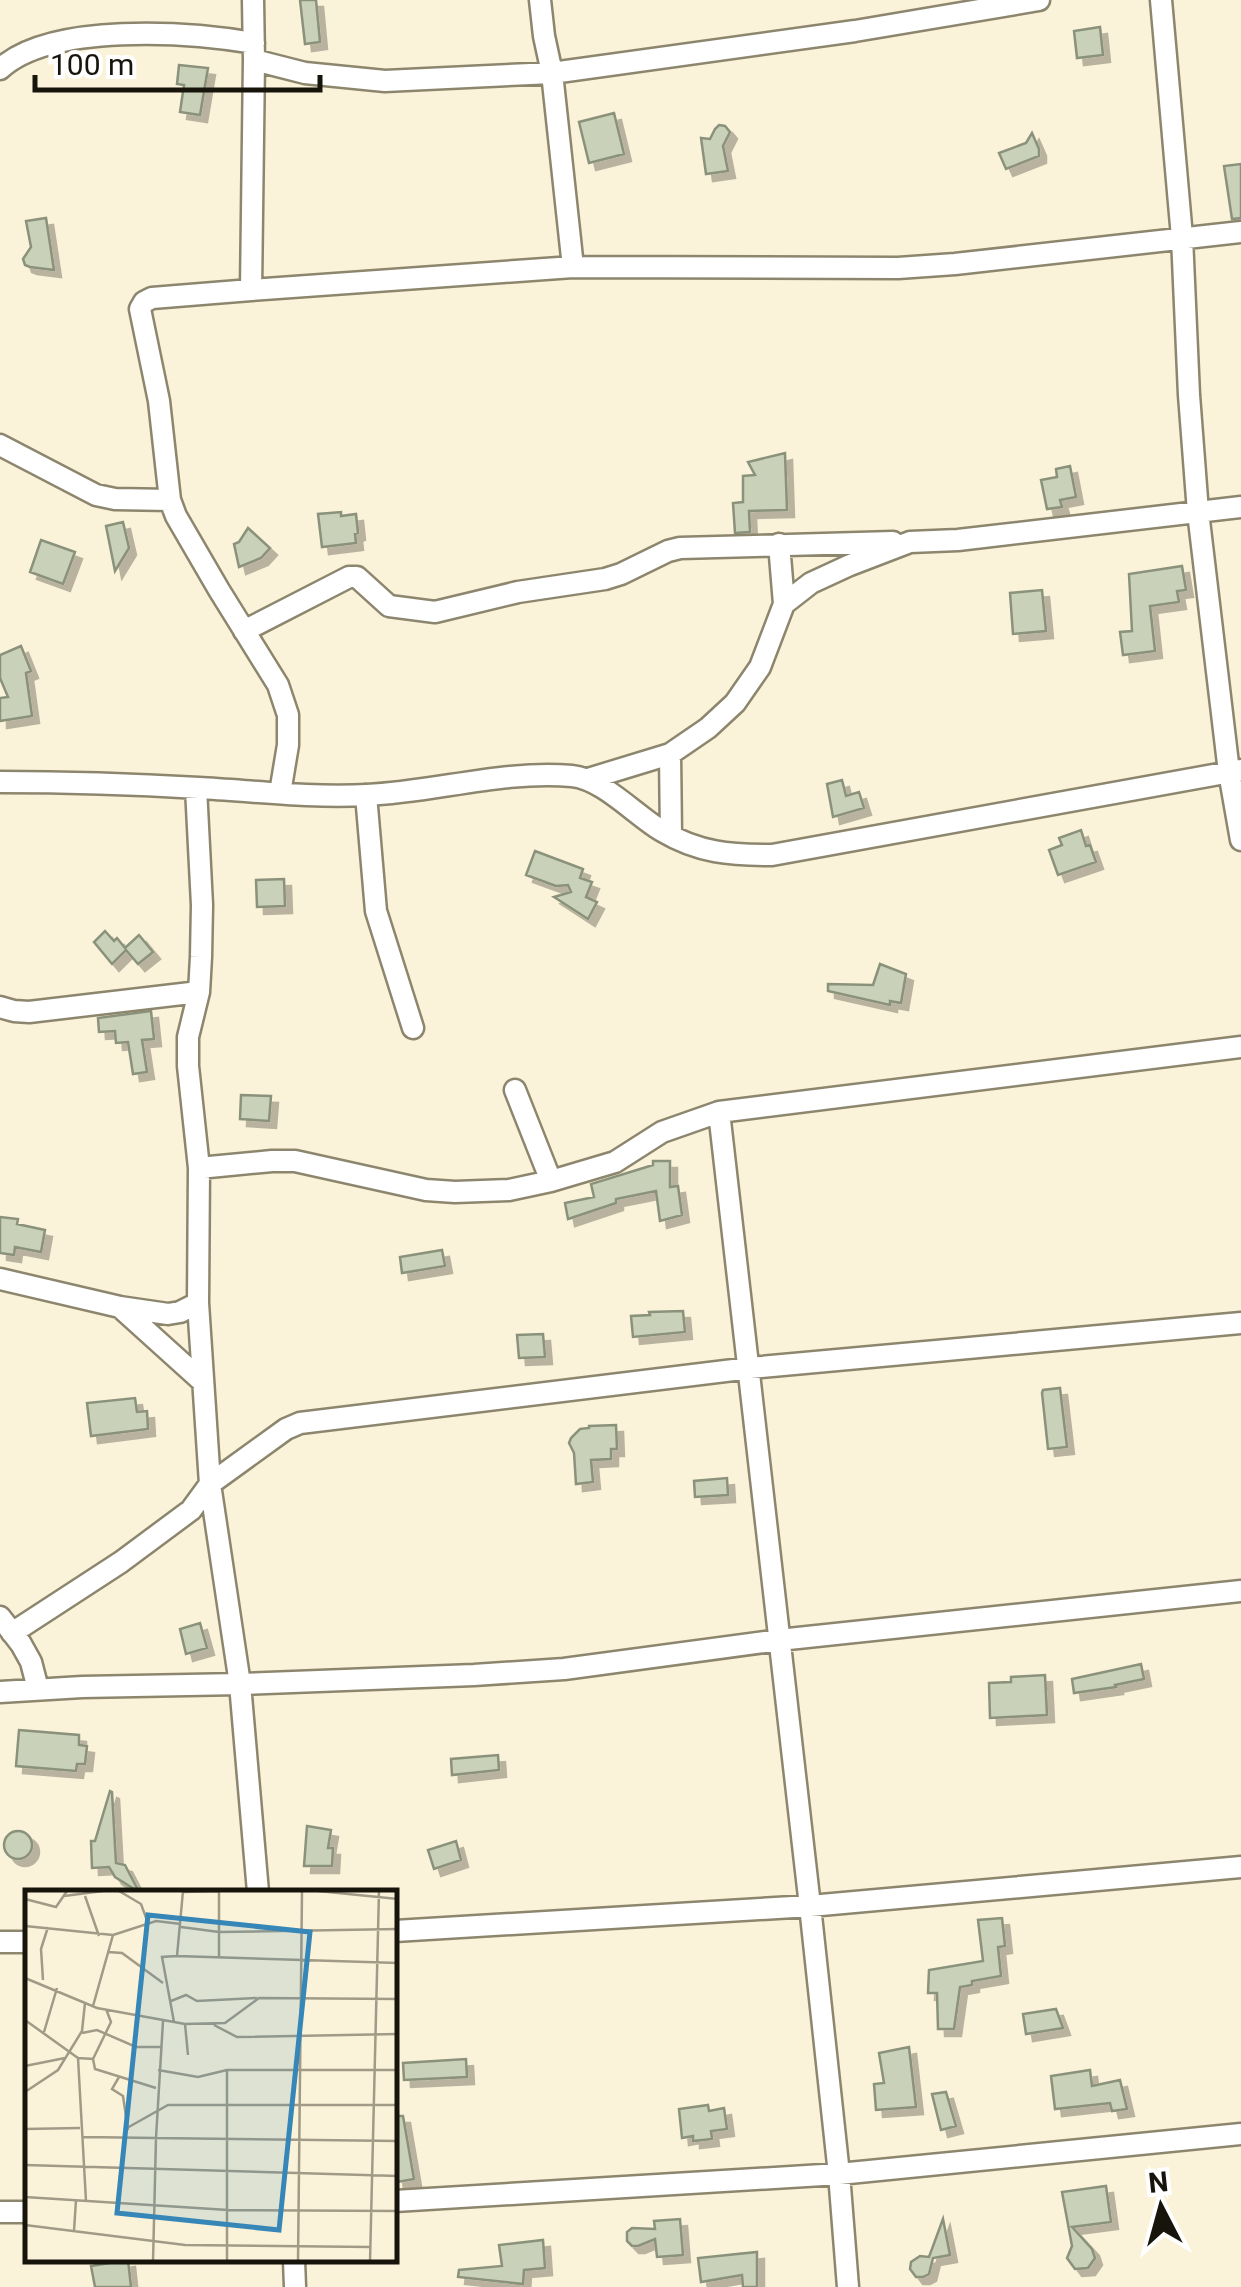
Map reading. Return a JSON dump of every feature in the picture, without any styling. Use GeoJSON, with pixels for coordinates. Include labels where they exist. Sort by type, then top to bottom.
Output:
{"type":"FeatureCollection","features":[{"type":"Feature","properties":{"kind":"street"},"geometry":{"type":"LineString","coordinates":[[251,290],[253,0]]}},
{"type":"Feature","properties":{"kind":"street"},"geometry":{"type":"LineString","coordinates":[[540,0],[573,267]]}},
{"type":"Feature","properties":{"kind":"street"},"geometry":{"type":"LineString","coordinates":[[3,58],[64,41],[176,34],[254,51],[305,73],[385,81],[552,73],[855,31],[1039,0]]}},
{"type":"Feature","properties":{"kind":"street"},"geometry":{"type":"LineString","coordinates":[[1161,0],[1182,237],[1198,512],[1235,771],[1241,840]]}},
{"type":"Feature","properties":{"kind":"street"},"geometry":{"type":"LineString","coordinates":[[280,793],[288,745],[288,715],[278,685],[170,500],[159,401],[140,309],[144,302],[152,298],[573,267],[898,268],[1241,232]]}},
{"type":"Feature","properties":{"kind":"street"},"geometry":{"type":"LineString","coordinates":[[0,444],[96,494],[114,499],[170,500]]}},
{"type":"Feature","properties":{"kind":"street"},"geometry":{"type":"LineString","coordinates":[[244,631],[357,576],[389,606],[435,612],[621,574],[680,548],[958,540],[1241,507]]}},
{"type":"Feature","properties":{"kind":"street"},"geometry":{"type":"LineString","coordinates":[[784,604],[811,583],[910,542]]}},
{"type":"Feature","properties":{"kind":"street"},"geometry":{"type":"LineString","coordinates":[[588,779],[670,754],[736,703],[760,667],[784,604],[780,544]]}},
{"type":"Feature","properties":{"kind":"street"},"geometry":{"type":"LineString","coordinates":[[670,754],[670,835]]}},
{"type":"Feature","properties":{"kind":"street"},"geometry":{"type":"LineString","coordinates":[[0,782],[99,782],[366,795],[535,776],[573,776],[588,779],[670,835],[699,849],[734,855],[772,855],[1235,771]]}},
{"type":"Feature","properties":{"kind":"street"},"geometry":{"type":"LineString","coordinates":[[196,788],[202,905],[199,992],[188,1037],[188,1066],[199,1168],[198,1303],[210,1484],[240,1684],[258,1890]]}},
{"type":"Feature","properties":{"kind":"street"},"geometry":{"type":"LineString","coordinates":[[366,795],[376,911],[413,1028]]}},
{"type":"Feature","properties":{"kind":"street"},"geometry":{"type":"LineString","coordinates":[[0,1007],[29,1012],[199,992]]}},
{"type":"Feature","properties":{"kind":"street"},"geometry":{"type":"LineString","coordinates":[[199,1168],[295,1161],[426,1190],[510,1190],[615,1162],[662,1132],[719,1112],[1241,1048]]}},
{"type":"Feature","properties":{"kind":"street"},"geometry":{"type":"LineString","coordinates":[[515,1090],[551,1182]]}},
{"type":"Feature","properties":{"kind":"street"},"geometry":{"type":"LineString","coordinates":[[719,1112],[810,1906],[848,2287]]}},
{"type":"Feature","properties":{"kind":"street"},"geometry":{"type":"LineString","coordinates":[[0,1279],[168,1314],[198,1303]]}},
{"type":"Feature","properties":{"kind":"street"},"geometry":{"type":"LineString","coordinates":[[120,1307],[203,1382]]}},
{"type":"Feature","properties":{"kind":"street"},"geometry":{"type":"LineString","coordinates":[[38,1689],[31,1662],[6,1625],[121,1562],[191,1510],[210,1484],[300,1423],[750,1368],[1241,1323]]}},
{"type":"Feature","properties":{"kind":"street"},"geometry":{"type":"LineString","coordinates":[[0,1692],[474,1676],[1241,1591]]}},
{"type":"Feature","properties":{"kind":"street"},"geometry":{"type":"LineString","coordinates":[[398,1931],[810,1906],[1241,1867]]}},
{"type":"Feature","properties":{"kind":"street"},"geometry":{"type":"LineString","coordinates":[[398,2201],[839,2174],[1241,2134]]}},
{"type":"Feature","properties":{"kind":"street"},"geometry":{"type":"LineString","coordinates":[[294,2262],[295,2287]]}},
{"type":"Feature","properties":{"kind":"building"},"geometry":{"type":"Polygon","coordinates":[[[300,0],[316,0],[320,42],[305,44],[300,0]]]}},
{"type":"Feature","properties":{"kind":"building"},"geometry":{"type":"Polygon","coordinates":[[[1100,27],[1103,55],[1077,58],[1074,31],[1100,27]]]}},
{"type":"Feature","properties":{"kind":"building"},"geometry":{"type":"Polygon","coordinates":[[[179,65],[208,68],[200,115],[180,112],[184,85],[177,84],[179,65]]]}},
{"type":"Feature","properties":{"kind":"building"},"geometry":{"type":"Polygon","coordinates":[[[614,113],[624,154],[589,163],[579,122],[614,113]]]}},
{"type":"Feature","properties":{"kind":"building"},"geometry":{"type":"Polygon","coordinates":[[[719,125],[730,132],[723,146],[728,171],[706,174],[701,138],[710,139],[719,125]]]}},
{"type":"Feature","properties":{"kind":"building"},"geometry":{"type":"Polygon","coordinates":[[[1032,133],[1039,156],[1006,169],[999,153],[1026,143],[1032,133]]]}},
{"type":"Feature","properties":{"kind":"building"},"geometry":{"type":"Polygon","coordinates":[[[1241,164],[1241,218],[1232,219],[1224,166],[1241,164]]]}},
{"type":"Feature","properties":{"kind":"building"},"geometry":{"type":"Polygon","coordinates":[[[46,218],[54,270],[30,267],[23,259],[31,247],[26,221],[46,218]]]}},
{"type":"Feature","properties":{"kind":"building"},"geometry":{"type":"Polygon","coordinates":[[[785,453],[787,510],[749,511],[750,532],[735,533],[733,503],[743,502],[743,476],[755,475],[748,462],[785,453]]]}},
{"type":"Feature","properties":{"kind":"building"},"geometry":{"type":"Polygon","coordinates":[[[1070,466],[1076,497],[1060,500],[1062,507],[1047,509],[1041,480],[1057,477],[1056,469],[1070,466]]]}},
{"type":"Feature","properties":{"kind":"building"},"geometry":{"type":"Polygon","coordinates":[[[341,512],[341,516],[356,514],[356,543],[322,547],[318,514],[341,512]]]}},
{"type":"Feature","properties":{"kind":"building"},"geometry":{"type":"Polygon","coordinates":[[[123,522],[129,548],[115,571],[106,526],[123,522]]]}},
{"type":"Feature","properties":{"kind":"building"},"geometry":{"type":"Polygon","coordinates":[[[248,528],[270,548],[261,558],[239,567],[234,544],[248,528]]]}},
{"type":"Feature","properties":{"kind":"building"},"geometry":{"type":"Polygon","coordinates":[[[41,540],[75,552],[63,584],[30,572],[41,540]]]}},
{"type":"Feature","properties":{"kind":"building"},"geometry":{"type":"Polygon","coordinates":[[[1182,566],[1186,590],[1177,591],[1179,602],[1150,606],[1155,651],[1123,655],[1120,632],[1132,631],[1129,574],[1182,566]]]}},
{"type":"Feature","properties":{"kind":"building"},"geometry":{"type":"Polygon","coordinates":[[[1042,590],[1046,631],[1013,634],[1010,593],[1042,590]]]}},
{"type":"Feature","properties":{"kind":"building"},"geometry":{"type":"Polygon","coordinates":[[[21,646],[31,671],[26,673],[32,716],[0,721],[0,698],[8,697],[0,678],[0,655],[21,646]]]}},
{"type":"Feature","properties":{"kind":"building"},"geometry":{"type":"Polygon","coordinates":[[[842,780],[846,796],[859,792],[864,808],[833,817],[827,784],[842,780]]]}},
{"type":"Feature","properties":{"kind":"building"},"geometry":{"type":"Polygon","coordinates":[[[1081,830],[1096,862],[1058,875],[1049,850],[1062,845],[1059,838],[1081,830]]]}},
{"type":"Feature","properties":{"kind":"building"},"geometry":{"type":"Polygon","coordinates":[[[535,851],[583,869],[580,878],[592,882],[586,897],[597,902],[588,919],[554,897],[571,892],[568,885],[556,886],[526,875],[535,851]]]}},
{"type":"Feature","properties":{"kind":"building"},"geometry":{"type":"Polygon","coordinates":[[[284,879],[285,906],[257,907],[256,880],[284,879]]]}},
{"type":"Feature","properties":{"kind":"building"},"geometry":{"type":"Polygon","coordinates":[[[105,931],[125,948],[139,935],[153,952],[138,964],[126,950],[112,964],[94,942],[105,931]]]}},
{"type":"Feature","properties":{"kind":"building"},"geometry":{"type":"Polygon","coordinates":[[[880,964],[906,974],[901,1003],[890,1001],[890,1005],[828,991],[828,984],[873,985],[880,964]]]}},
{"type":"Feature","properties":{"kind":"building"},"geometry":{"type":"Polygon","coordinates":[[[151,1011],[154,1039],[142,1040],[147,1072],[133,1074],[128,1042],[116,1043],[115,1031],[99,1032],[98,1018],[151,1011]]]}},
{"type":"Feature","properties":{"kind":"building"},"geometry":{"type":"Polygon","coordinates":[[[241,1095],[271,1096],[269,1121],[240,1119],[241,1095]]]}},
{"type":"Feature","properties":{"kind":"building"},"geometry":{"type":"Polygon","coordinates":[[[653,1161],[670,1161],[670,1187],[678,1186],[682,1215],[660,1221],[656,1191],[616,1199],[616,1203],[568,1219],[565,1203],[594,1197],[591,1184],[653,1165],[653,1161]]]}},
{"type":"Feature","properties":{"kind":"building"},"geometry":{"type":"Polygon","coordinates":[[[0,1217],[18,1219],[17,1224],[45,1230],[41,1252],[15,1247],[14,1255],[0,1253],[0,1217]]]}},
{"type":"Feature","properties":{"kind":"building"},"geometry":{"type":"Polygon","coordinates":[[[442,1250],[445,1266],[402,1273],[400,1257],[442,1250]]]}},
{"type":"Feature","properties":{"kind":"building"},"geometry":{"type":"Polygon","coordinates":[[[683,1311],[685,1332],[633,1337],[631,1316],[683,1311]]]}},
{"type":"Feature","properties":{"kind":"building"},"geometry":{"type":"Polygon","coordinates":[[[543,1334],[545,1357],[519,1358],[517,1335],[543,1334]]]}},
{"type":"Feature","properties":{"kind":"building"},"geometry":{"type":"Polygon","coordinates":[[[1060,1388],[1067,1447],[1048,1449],[1042,1393],[1060,1388]]]}},
{"type":"Feature","properties":{"kind":"building"},"geometry":{"type":"Polygon","coordinates":[[[135,1398],[137,1412],[147,1411],[148,1429],[91,1436],[87,1403],[135,1398]]]}},
{"type":"Feature","properties":{"kind":"building"},"geometry":{"type":"Polygon","coordinates":[[[616,1425],[617,1449],[611,1449],[611,1459],[591,1460],[593,1482],[576,1484],[571,1438],[589,1426],[616,1425]]]}},
{"type":"Feature","properties":{"kind":"building"},"geometry":{"type":"Polygon","coordinates":[[[727,1478],[728,1495],[695,1497],[694,1481],[727,1478]]]}},
{"type":"Feature","properties":{"kind":"building"},"geometry":{"type":"Polygon","coordinates":[[[200,1623],[207,1648],[186,1654],[180,1629],[200,1623]]]}},
{"type":"Feature","properties":{"kind":"building"},"geometry":{"type":"Polygon","coordinates":[[[1141,1664],[1144,1679],[1074,1693],[1072,1679],[1141,1664]]]}},
{"type":"Feature","properties":{"kind":"building"},"geometry":{"type":"Polygon","coordinates":[[[1045,1675],[1047,1715],[990,1718],[989,1683],[1045,1675]]]}},
{"type":"Feature","properties":{"kind":"building"},"geometry":{"type":"Polygon","coordinates":[[[19,1730],[79,1735],[79,1745],[87,1746],[85,1764],[77,1764],[76,1771],[16,1766],[19,1730]]]}},
{"type":"Feature","properties":{"kind":"building"},"geometry":{"type":"Polygon","coordinates":[[[498,1755],[499,1770],[452,1775],[451,1759],[498,1755]]]}},
{"type":"Feature","properties":{"kind":"building"},"geometry":{"type":"Polygon","coordinates":[[[110,1791],[116,1863],[125,1865],[138,1890],[115,1877],[109,1867],[92,1868],[91,1841],[95,1841],[110,1791]]]}},
{"type":"Feature","properties":{"kind":"building"},"geometry":{"type":"Polygon","coordinates":[[[307,1826],[331,1830],[328,1848],[333,1848],[332,1866],[304,1866],[307,1826]]]}},
{"type":"Feature","properties":{"kind":"building"},"geometry":{"type":"Polygon","coordinates":[[[18,1831],[28,1835],[32,1845],[28,1855],[18,1859],[8,1855],[4,1845],[8,1835],[18,1831]]]}},
{"type":"Feature","properties":{"kind":"building"},"geometry":{"type":"Polygon","coordinates":[[[456,1841],[461,1860],[434,1869],[428,1850],[456,1841]]]}},
{"type":"Feature","properties":{"kind":"building"},"geometry":{"type":"Polygon","coordinates":[[[1002,1918],[1005,1946],[998,1947],[1001,1976],[960,1987],[954,2029],[938,2029],[937,1993],[928,1993],[929,1970],[983,1961],[978,1920],[1002,1918]]]}},
{"type":"Feature","properties":{"kind":"building"},"geometry":{"type":"Polygon","coordinates":[[[1056,2009],[1063,2028],[1026,2034],[1023,2014],[1056,2009]]]}},
{"type":"Feature","properties":{"kind":"building"},"geometry":{"type":"Polygon","coordinates":[[[909,2047],[916,2107],[876,2110],[874,2084],[884,2083],[879,2053],[909,2047]]]}},
{"type":"Feature","properties":{"kind":"building"},"geometry":{"type":"Polygon","coordinates":[[[466,2059],[467,2077],[404,2080],[403,2063],[466,2059]]]}},
{"type":"Feature","properties":{"kind":"building"},"geometry":{"type":"Polygon","coordinates":[[[1090,2070],[1092,2086],[1120,2080],[1127,2109],[1112,2111],[1110,2103],[1055,2109],[1051,2076],[1090,2070]]]}},
{"type":"Feature","properties":{"kind":"building"},"geometry":{"type":"Polygon","coordinates":[[[946,2092],[956,2126],[941,2130],[932,2094],[946,2092]]]}},
{"type":"Feature","properties":{"kind":"building"},"geometry":{"type":"Polygon","coordinates":[[[708,2105],[709,2111],[724,2108],[727,2129],[711,2131],[712,2139],[682,2138],[679,2109],[708,2105]]]}},
{"type":"Feature","properties":{"kind":"building"},"geometry":{"type":"Polygon","coordinates":[[[398,2116],[403,2116],[414,2179],[398,2182],[398,2116]]]}},
{"type":"Feature","properties":{"kind":"building"},"geometry":{"type":"Polygon","coordinates":[[[1106,2186],[1111,2222],[1072,2227],[1095,2258],[1088,2268],[1075,2269],[1067,2258],[1072,2246],[1062,2192],[1106,2186]]]}},
{"type":"Feature","properties":{"kind":"building"},"geometry":{"type":"Polygon","coordinates":[[[680,2219],[683,2255],[657,2257],[655,2239],[638,2246],[627,2241],[627,2232],[632,2228],[655,2229],[654,2221],[680,2219]]]}},
{"type":"Feature","properties":{"kind":"building"},"geometry":{"type":"Polygon","coordinates":[[[943,2219],[950,2255],[933,2258],[929,2274],[916,2277],[910,2269],[911,2262],[920,2256],[929,2257],[943,2219]]]}},
{"type":"Feature","properties":{"kind":"building"},"geometry":{"type":"Polygon","coordinates":[[[543,2240],[545,2268],[524,2270],[523,2284],[458,2277],[459,2270],[502,2266],[499,2245],[543,2240]]]}},
{"type":"Feature","properties":{"kind":"building"},"geometry":{"type":"Polygon","coordinates":[[[757,2252],[757,2287],[743,2287],[742,2275],[701,2282],[698,2258],[757,2252]]]}},
{"type":"Feature","properties":{"kind":"building"},"geometry":{"type":"Polygon","coordinates":[[[128,2262],[131,2287],[95,2287],[91,2266],[128,2262]]]}}]}
